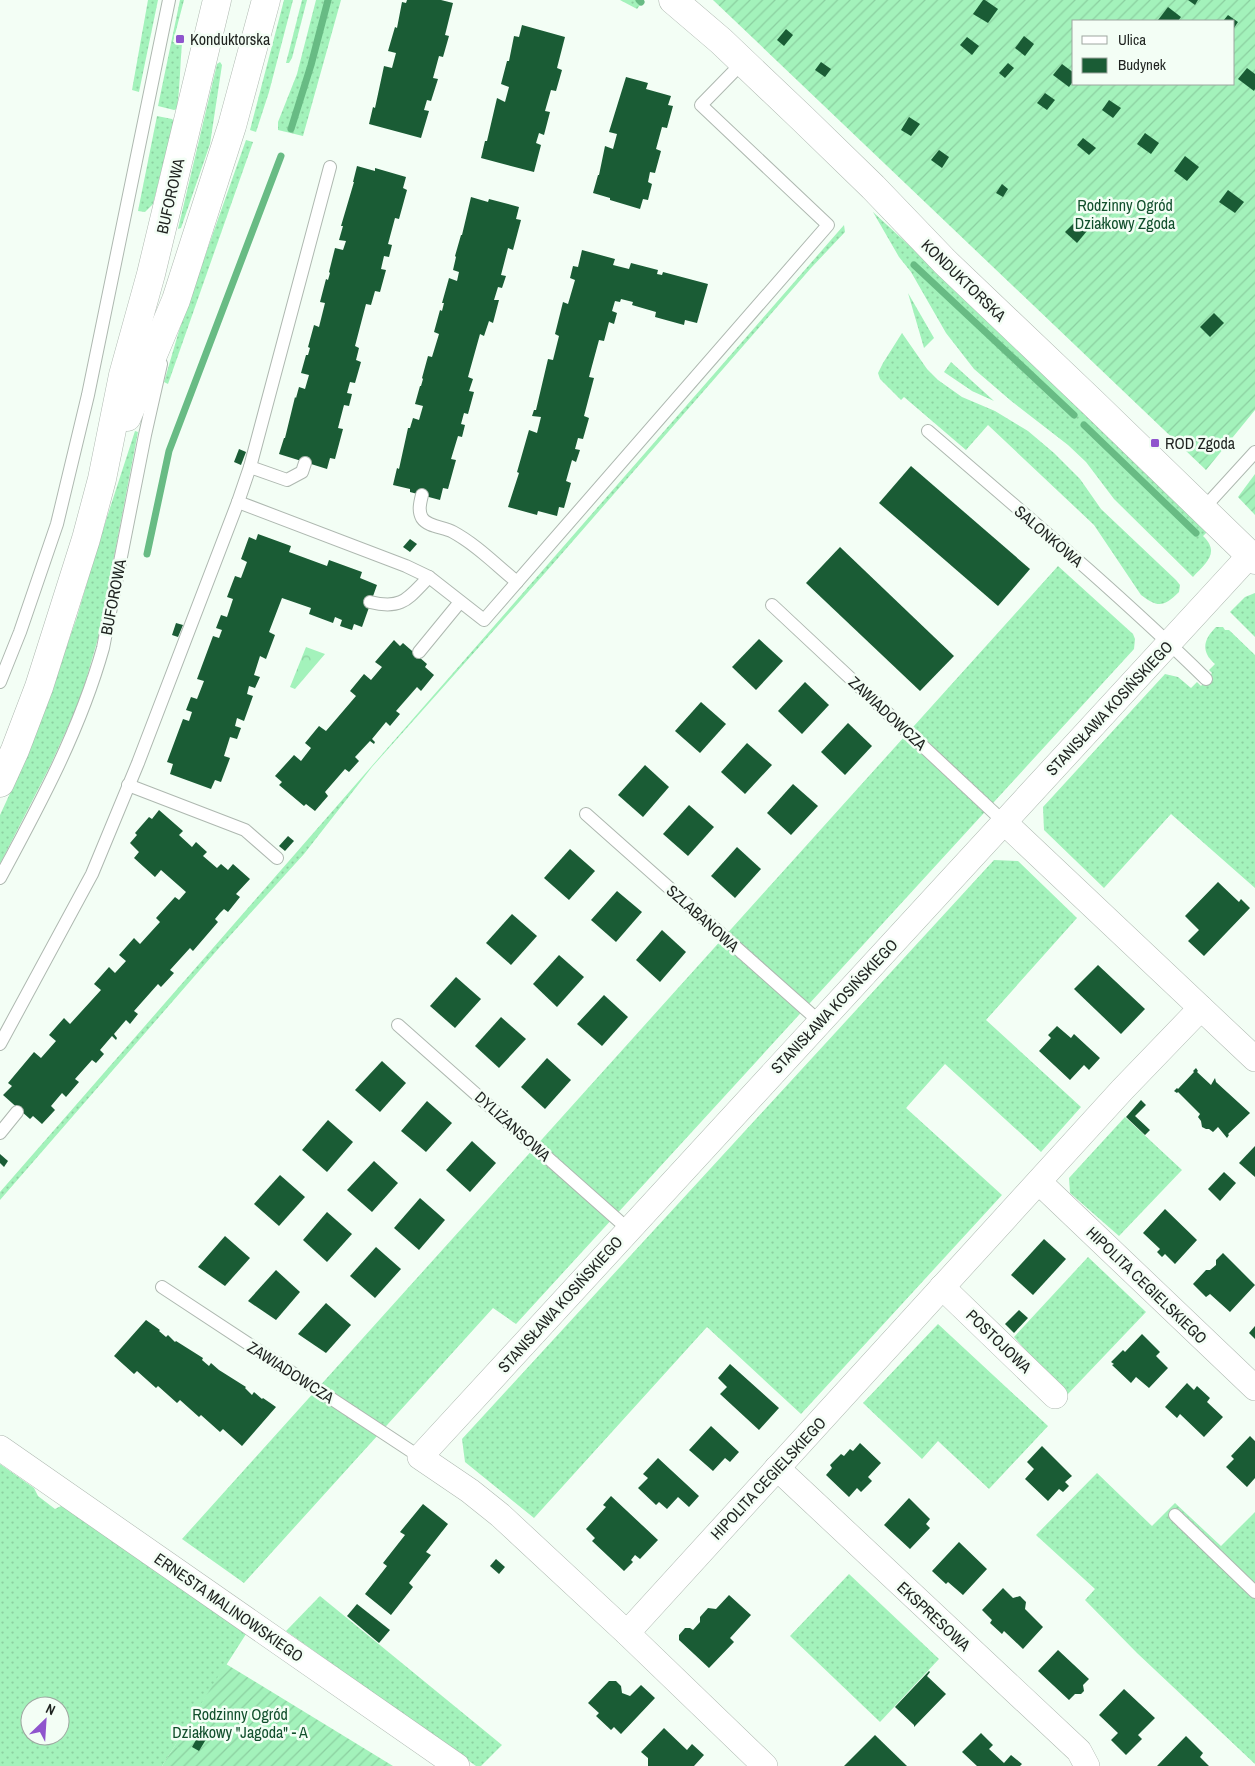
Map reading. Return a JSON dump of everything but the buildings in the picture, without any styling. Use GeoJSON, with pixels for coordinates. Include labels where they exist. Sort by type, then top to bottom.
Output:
{"type":"FeatureCollection","features":[{"type":"Feature","properties":{"kind":"main road","name":"BUFOROWA"},"geometry":{"type":"LineString","coordinates":[[0,783],[15,750],[42,678],[81,557],[102,479],[123,375],[151,274],[217,0]]}},
{"type":"Feature","properties":{"kind":"main road","name":"BUFOROWA"},"geometry":{"type":"LineString","coordinates":[[102,479],[176,300],[232,126],[266,0]]}},
{"type":"Feature","properties":{"kind":"main road","name":"KONDUKTORSKA"},"geometry":{"type":"LineString","coordinates":[[673,0],[742,62],[873,187],[944,262],[1252,558]]}},
{"type":"Feature","properties":{"kind":"street","name":"STANISŁAWA KOSIŃSKIEGO"},"geometry":{"type":"LineString","coordinates":[[420,1457],[1168,643],[1252,558]]}},
{"type":"Feature","properties":{"kind":"street"},"geometry":{"type":"LineString","coordinates":[[1004,822],[1255,1059]]}},
{"type":"Feature","properties":{"kind":"street","name":"HIPOLITA CEGIELSKIEGO"},"geometry":{"type":"LineString","coordinates":[[626,1633],[1040,1182],[1122,1090],[1201,1008]]}},
{"type":"Feature","properties":{"kind":"street","name":"HIPOLITA CEGIELSKIEGO"},"geometry":{"type":"LineString","coordinates":[[1040,1182],[1255,1388]]}},
{"type":"Feature","properties":{"kind":"street","name":"POSTOJOWA"},"geometry":{"type":"LineString","coordinates":[[942,1287],[1055,1396]]}},
{"type":"Feature","properties":{"kind":"street","name":"ERNESTA MALINOWSKIEGO"},"geometry":{"type":"LineString","coordinates":[[0,1448],[457,1766]]}},
{"type":"Feature","properties":{"kind":"street"},"geometry":{"type":"LineString","coordinates":[[420,1457],[470,1491],[500,1515],[765,1766]]}},
{"type":"Feature","properties":{"kind":"street","name":"EKSPRESOWA"},"geometry":{"type":"LineString","coordinates":[[777,1468],[1079,1751],[1087,1766]]}},
{"type":"Feature","properties":{"kind":"lane"},"geometry":{"type":"LineString","coordinates":[[0,682],[20,632],[56,524],[88,395],[169,0]]}},
{"type":"Feature","properties":{"kind":"lane"},"geometry":{"type":"LineString","coordinates":[[238,502],[429,577],[484,620],[828,225],[701,105],[742,62]]}},
{"type":"Feature","properties":{"kind":"lane"},"geometry":{"type":"LineString","coordinates":[[0,1044],[92,874],[181,652],[238,502],[250,468],[330,167]]}},
{"type":"Feature","properties":{"kind":"lane","name":"BUFOROWA"},"geometry":{"type":"LineString","coordinates":[[0,878],[70,742],[94,681],[103,648],[145,434],[176,300]]}},
{"type":"Feature","properties":{"kind":"lane","name":"SALONKOWA"},"geometry":{"type":"LineString","coordinates":[[928,430],[1066,551],[1206,679]]}},
{"type":"Feature","properties":{"kind":"lane"},"geometry":{"type":"LineString","coordinates":[[1203,509],[1255,452]]}},
{"type":"Feature","properties":{"kind":"lane"},"geometry":{"type":"LineString","coordinates":[[250,468],[287,480],[302,472],[305,463]]}},
{"type":"Feature","properties":{"kind":"lane"},"geometry":{"type":"LineString","coordinates":[[422,495],[419,506],[421,516],[425,520],[451,530],[472,544],[517,582]]}},
{"type":"Feature","properties":{"kind":"lane"},"geometry":{"type":"LineString","coordinates":[[370,602],[394,606],[405,600],[429,577]]}},
{"type":"Feature","properties":{"kind":"lane"},"geometry":{"type":"LineString","coordinates":[[419,652],[460,602]]}},
{"type":"Feature","properties":{"kind":"lane","name":"ZAWIADOWCZA"},"geometry":{"type":"LineString","coordinates":[[772,605],[1004,822]]}},
{"type":"Feature","properties":{"kind":"lane"},"geometry":{"type":"LineString","coordinates":[[128,785],[245,830],[277,858]]}},
{"type":"Feature","properties":{"kind":"lane","name":"SZLABANOWA"},"geometry":{"type":"LineString","coordinates":[[586,814],[820,1022]]}},
{"type":"Feature","properties":{"kind":"lane","name":"DYLIŻANSOWA"},"geometry":{"type":"LineString","coordinates":[[398,1025],[628,1229]]}},
{"type":"Feature","properties":{"kind":"lane"},"geometry":{"type":"LineString","coordinates":[[0,1134],[17,1112]]}},
{"type":"Feature","properties":{"kind":"lane","name":"ZAWIADOWCZA"},"geometry":{"type":"LineString","coordinates":[[162,1287],[420,1457]]}},
{"type":"Feature","properties":{"kind":"lane"},"geometry":{"type":"LineString","coordinates":[[1175,1515],[1255,1592]]}},
{"type":"Feature","properties":{"kind":"green space"},"geometry":{"type":"Polygon","coordinates":[[[148,0],[158,0],[139,92],[132,90],[148,0]]]}},
{"type":"Feature","properties":{"kind":"green space"},"geometry":{"type":"Polygon","coordinates":[[[180,0],[184,0],[173,42],[182,43],[178,101],[177,109],[174,110],[158,106],[180,0]]]}},
{"type":"Feature","properties":{"kind":"green space"},"geometry":{"type":"Polygon","coordinates":[[[284,0],[293,0],[269,92],[256,132],[250,130],[284,0]]]}},
{"type":"Feature","properties":{"kind":"green space"},"geometry":{"type":"Polygon","coordinates":[[[302,0],[307,0],[292,58],[289,63],[286,63],[302,0]]]}},
{"type":"Feature","properties":{"kind":"green space"},"geometry":{"type":"Polygon","coordinates":[[[316,0],[341,0],[303,136],[278,130],[278,122],[297,74],[316,0]]]}},
{"type":"Feature","properties":{"kind":"green space"},"geometry":{"type":"Polygon","coordinates":[[[620,0],[644,0],[637,9],[620,0]]]}},
{"type":"Feature","properties":{"kind":"green space","name":"Rodzinny Ogród Działkowy Zgoda"},"geometry":{"type":"Polygon","coordinates":[[[713,0],[1255,0],[1255,410],[1206,470],[713,0]]]}},
{"type":"Feature","properties":{"kind":"green space"},"geometry":{"type":"Polygon","coordinates":[[[220,62],[222,65],[210,144],[181,228],[178,229],[217,64],[220,62]]]}},
{"type":"Feature","properties":{"kind":"green space"},"geometry":{"type":"Polygon","coordinates":[[[157,116],[174,121],[153,204],[145,212],[138,211],[157,116]]]}},
{"type":"Feature","properties":{"kind":"green space"},"geometry":{"type":"Polygon","coordinates":[[[246,140],[253,142],[168,384],[164,382],[181,324],[246,140]]]}},
{"type":"Feature","properties":{"kind":"green space"},"geometry":{"type":"Polygon","coordinates":[[[873,212],[991,321],[1209,530],[1203,536],[1211,548],[1211,553],[1206,563],[1193,577],[1114,499],[1086,462],[1068,445],[974,369],[946,333],[911,272],[899,257],[873,212]]]}},
{"type":"Feature","properties":{"kind":"green space"},"geometry":{"type":"Polygon","coordinates":[[[844,225],[845,232],[811,268],[545,573],[372,767],[304,854],[219,948],[0,1200],[0,1192],[844,225]]]}},
{"type":"Feature","properties":{"kind":"green space"},"geometry":{"type":"Polygon","coordinates":[[[908,293],[934,338],[924,348],[908,293]]]}},
{"type":"Feature","properties":{"kind":"green space"},"geometry":{"type":"Polygon","coordinates":[[[902,333],[927,369],[938,380],[962,397],[995,411],[1028,431],[1054,453],[1080,479],[1101,509],[1176,580],[1180,585],[1179,592],[1169,601],[1161,604],[1152,602],[1141,595],[1094,525],[988,425],[966,450],[904,397],[901,400],[880,379],[878,373],[902,333]]]}},
{"type":"Feature","properties":{"kind":"green space"},"geometry":{"type":"Polygon","coordinates":[[[951,362],[994,401],[972,391],[944,372],[951,362]]]}},
{"type":"Feature","properties":{"kind":"green space"},"geometry":{"type":"Polygon","coordinates":[[[135,431],[138,432],[99,635],[86,680],[77,707],[50,766],[0,864],[0,815],[18,776],[48,699],[77,617],[135,431]]]}},
{"type":"Feature","properties":{"kind":"green space"},"geometry":{"type":"Polygon","coordinates":[[[1255,474],[1255,515],[1238,497],[1255,474]]]}},
{"type":"Feature","properties":{"kind":"green space"},"geometry":{"type":"Polygon","coordinates":[[[1058,566],[1133,634],[1135,639],[1134,649],[516,1324],[493,1308],[244,1583],[182,1539],[1058,566]]]}},
{"type":"Feature","properties":{"kind":"green space"},"geometry":{"type":"Polygon","coordinates":[[[1255,593],[1255,637],[1230,612],[1245,597],[1255,593]]]}},
{"type":"Feature","properties":{"kind":"green space"},"geometry":{"type":"Polygon","coordinates":[[[1216,627],[1223,627],[1225,630],[1229,630],[1255,655],[1255,888],[1171,814],[1104,888],[1044,830],[1043,807],[1165,674],[1178,677],[1191,688],[1197,682],[1201,686],[1212,673],[1209,670],[1215,664],[1207,654],[1205,645],[1216,627]]]}},
{"type":"Feature","properties":{"kind":"green space"},"geometry":{"type":"Polygon","coordinates":[[[306,647],[325,654],[295,689],[290,687],[306,647]]]}},
{"type":"Feature","properties":{"kind":"green space"},"geometry":{"type":"Polygon","coordinates":[[[994,860],[1018,861],[1077,918],[986,1020],[1081,1107],[1041,1152],[945,1064],[906,1108],[1002,1195],[801,1414],[707,1327],[534,1518],[465,1462],[462,1439],[994,860]]]}},
{"type":"Feature","properties":{"kind":"green space"},"geometry":{"type":"Polygon","coordinates":[[[1125,1117],[1182,1170],[1119,1236],[1070,1193],[1069,1178],[1125,1117]]]}},
{"type":"Feature","properties":{"kind":"green space"},"geometry":{"type":"Polygon","coordinates":[[[1088,1257],[1146,1312],[1066,1396],[1014,1337],[1088,1257]]]}},
{"type":"Feature","properties":{"kind":"green space"},"geometry":{"type":"Polygon","coordinates":[[[938,1324],[1048,1426],[989,1489],[938,1441],[922,1459],[863,1403],[938,1324]]]}},
{"type":"Feature","properties":{"kind":"green space"},"geometry":{"type":"Polygon","coordinates":[[[0,1464],[34,1488],[38,1496],[55,1509],[63,1505],[246,1634],[162,1766],[0,1766],[0,1464]]]}},
{"type":"Feature","properties":{"kind":"green space"},"geometry":{"type":"Polygon","coordinates":[[[1097,1473],[1152,1526],[1175,1503],[1221,1546],[1255,1512],[1255,1764],[1137,1653],[1085,1600],[1095,1589],[1036,1535],[1097,1473]]]}},
{"type":"Feature","properties":{"kind":"green space"},"geometry":{"type":"Polygon","coordinates":[[[849,1574],[939,1659],[880,1722],[790,1636],[849,1574]]]}},
{"type":"Feature","properties":{"kind":"green space"},"geometry":{"type":"Polygon","coordinates":[[[320,1596],[502,1745],[481,1766],[476,1766],[286,1631],[320,1596]]]}},
{"type":"Feature","properties":{"kind":"green space","name":"Rodzinny Ogród Działkowy \"Jagoda\" - A"},"geometry":{"type":"Polygon","coordinates":[[[226,1664],[393,1766],[162,1766],[226,1664]]]}},
{"type":"Feature","properties":{"kind":"waterway"},"geometry":{"type":"LineString","coordinates":[[291,129],[311,65],[328,0]]}},
{"type":"Feature","properties":{"kind":"waterway"},"geometry":{"type":"LineString","coordinates":[[147,554],[169,451],[281,156]]}},
{"type":"Feature","properties":{"kind":"waterway"},"geometry":{"type":"LineString","coordinates":[[914,265],[1074,415]]}},
{"type":"Feature","properties":{"kind":"waterway"},"geometry":{"type":"LineString","coordinates":[[1084,425],[1196,533]]}},
{"type":"Feature","properties":{"kind":"place","name":"Konduktorska"},"geometry":{"type":"Point","coordinates":[180,39]}},
{"type":"Feature","properties":{"kind":"place","name":"ROD Zgoda"},"geometry":{"type":"Point","coordinates":[1155,443]}}]}
